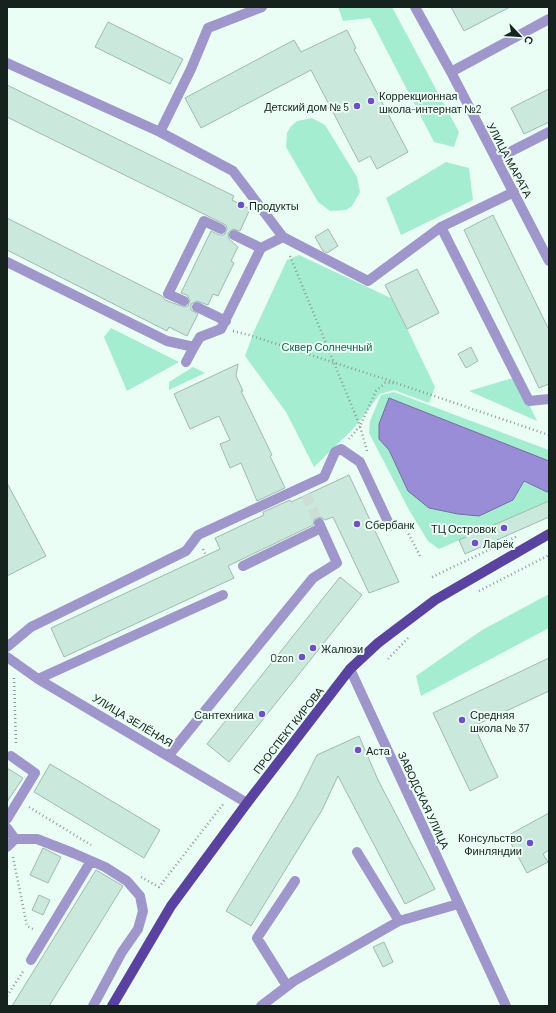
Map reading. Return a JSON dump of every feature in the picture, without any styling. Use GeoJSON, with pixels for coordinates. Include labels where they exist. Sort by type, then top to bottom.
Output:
{"type":"FeatureCollection","features":[{"type":"Feature","properties":{"kind":"main road","name":"ПРОСПЕКТ КИРОВА"},"geometry":{"type":"LineString","coordinates":[[112,1006],[171,906],[247,803],[350,669],[378,643],[435,600],[549,534]]}},
{"type":"Feature","properties":{"kind":"street"},"geometry":{"type":"LineString","coordinates":[[160,132],[191,69],[208,28],[262,7]]}},
{"type":"Feature","properties":{"kind":"street","name":"УЛИЦА МАРАТА"},"geometry":{"type":"LineString","coordinates":[[415,7],[514,192],[545,244],[549,261]]}},
{"type":"Feature","properties":{"kind":"street"},"geometry":{"type":"LineString","coordinates":[[451,72],[549,19]]}},
{"type":"Feature","properties":{"kind":"street"},"geometry":{"type":"LineString","coordinates":[[7,63],[160,132],[233,171],[283,237],[368,281],[441,227],[514,192]]}},
{"type":"Feature","properties":{"kind":"street"},"geometry":{"type":"LineString","coordinates":[[496,159],[549,132]]}},
{"type":"Feature","properties":{"kind":"street"},"geometry":{"type":"LineString","coordinates":[[184,301],[168,294],[204,221],[221,229]]}},
{"type":"Feature","properties":{"kind":"street"},"geometry":{"type":"LineString","coordinates":[[441,227],[529,402],[549,399]]}},
{"type":"Feature","properties":{"kind":"street"},"geometry":{"type":"LineString","coordinates":[[234,235],[261,248]]}},
{"type":"Feature","properties":{"kind":"street"},"geometry":{"type":"LineString","coordinates":[[186,362],[200,337],[221,329],[261,248],[283,237]]}},
{"type":"Feature","properties":{"kind":"street"},"geometry":{"type":"LineString","coordinates":[[7,262],[166,341],[194,347]]}},
{"type":"Feature","properties":{"kind":"street"},"geometry":{"type":"LineString","coordinates":[[197,307],[226,321]]}},
{"type":"Feature","properties":{"kind":"street"},"geometry":{"type":"LineString","coordinates":[[7,647],[31,627],[186,551],[198,535],[304,492],[324,477],[335,452],[341,449],[360,462],[390,526]]}},
{"type":"Feature","properties":{"kind":"street"},"geometry":{"type":"LineString","coordinates":[[169,755],[313,578],[338,563],[320,526],[243,566]]}},
{"type":"Feature","properties":{"kind":"street"},"geometry":{"type":"LineString","coordinates":[[38,679],[223,595]]}},
{"type":"Feature","properties":{"kind":"street","name":"УЛИЦА ЗЕЛЁНАЯ"},"geometry":{"type":"LineString","coordinates":[[10,660],[38,679],[169,755],[247,803]]}},
{"type":"Feature","properties":{"kind":"street","name":"ЗАВОДСКАЯ УЛИЦА"},"geometry":{"type":"LineString","coordinates":[[350,669],[506,1006]]}},
{"type":"Feature","properties":{"kind":"street"},"geometry":{"type":"LineString","coordinates":[[7,819],[35,773],[11,756]]}},
{"type":"Feature","properties":{"kind":"street"},"geometry":{"type":"LineString","coordinates":[[7,828],[15,839]]}},
{"type":"Feature","properties":{"kind":"street"},"geometry":{"type":"LineString","coordinates":[[10,851],[15,839]]}},
{"type":"Feature","properties":{"kind":"street"},"geometry":{"type":"LineString","coordinates":[[15,839],[37,839],[91,861],[127,881],[140,896],[143,911],[138,929],[108,977],[93,1006]]}},
{"type":"Feature","properties":{"kind":"street"},"geometry":{"type":"LineString","coordinates":[[357,852],[399,921]]}},
{"type":"Feature","properties":{"kind":"street"},"geometry":{"type":"LineString","coordinates":[[31,960],[91,861]]}},
{"type":"Feature","properties":{"kind":"street"},"geometry":{"type":"LineString","coordinates":[[287,986],[257,938],[296,881]]}},
{"type":"Feature","properties":{"kind":"street"},"geometry":{"type":"LineString","coordinates":[[261,1006],[287,986],[399,921],[458,904]]}},
{"type":"Feature","properties":{"kind":"path"},"geometry":{"type":"LineString","coordinates":[[283,237],[332,362],[360,426],[368,452]]}},
{"type":"Feature","properties":{"kind":"path"},"geometry":{"type":"LineString","coordinates":[[249,335],[396,383],[549,436]]}},
{"type":"Feature","properties":{"kind":"path"},"geometry":{"type":"LineString","coordinates":[[341,449],[360,426],[376,391],[385,383],[396,383]]}},
{"type":"Feature","properties":{"kind":"path"},"geometry":{"type":"LineString","coordinates":[[402,520],[420,556]]}},
{"type":"Feature","properties":{"kind":"path"},"geometry":{"type":"LineString","coordinates":[[432,577],[521,534]]}},
{"type":"Feature","properties":{"kind":"path"},"geometry":{"type":"LineString","coordinates":[[474,594],[549,555]]}},
{"type":"Feature","properties":{"kind":"path"},"geometry":{"type":"LineString","coordinates":[[388,659],[411,635]]}},
{"type":"Feature","properties":{"kind":"path"},"geometry":{"type":"LineString","coordinates":[[10,660],[16,744]]}},
{"type":"Feature","properties":{"kind":"path"},"geometry":{"type":"LineString","coordinates":[[139,875],[159,887],[232,793]]}},
{"type":"Feature","properties":{"kind":"path"},"geometry":{"type":"LineString","coordinates":[[19,800],[91,846]]}},
{"type":"Feature","properties":{"kind":"path"},"geometry":{"type":"LineString","coordinates":[[10,851],[27,926],[45,936]]}},
{"type":"Feature","properties":{"kind":"path"},"geometry":{"type":"LineString","coordinates":[[7,996],[31,960]]}},
{"type":"Feature","properties":{"kind":"green space"},"geometry":{"type":"Polygon","coordinates":[[[338,7],[392,7],[459,132],[454,147],[434,142],[370,18],[343,21],[338,7]]]}},
{"type":"Feature","properties":{"kind":"green space"},"geometry":{"type":"Polygon","coordinates":[[[312,118],[325,125],[357,177],[360,192],[352,206],[346,210],[330,211],[318,202],[286,147],[287,133],[291,126],[297,121],[312,118]]]}},
{"type":"Feature","properties":{"kind":"green space"},"geometry":{"type":"Polygon","coordinates":[[[446,162],[469,168],[473,200],[401,235],[386,198],[446,162]]]}},
{"type":"Feature","properties":{"kind":"green space","name":"Сквер Солнечный"},"geometry":{"type":"Polygon","coordinates":[[[299,255],[393,299],[435,387],[429,403],[394,390],[380,394],[354,428],[314,467],[286,412],[245,356],[254,331],[287,260],[299,255]]]}},
{"type":"Feature","properties":{"kind":"green space"},"geometry":{"type":"Polygon","coordinates":[[[111,328],[179,362],[127,391],[104,337],[111,328]]]}},
{"type":"Feature","properties":{"kind":"green space"},"geometry":{"type":"Polygon","coordinates":[[[193,367],[205,373],[169,390],[169,382],[193,367]]]}},
{"type":"Feature","properties":{"kind":"green space"},"geometry":{"type":"Polygon","coordinates":[[[516,377],[537,421],[469,391],[516,377]]]}},
{"type":"Feature","properties":{"kind":"green space"},"geometry":{"type":"Polygon","coordinates":[[[394,392],[549,450],[549,461],[389,398],[379,439],[389,450],[408,491],[513,500],[524,481],[547,492],[549,491],[549,501],[439,549],[428,541],[409,510],[369,433],[370,421],[381,395],[394,392]]]}},
{"type":"Feature","properties":{"kind":"green space"},"geometry":{"type":"Polygon","coordinates":[[[549,594],[549,628],[421,696],[416,676],[482,630],[549,594]]]}},
{"type":"Feature","properties":{"kind":"shaded area"},"geometry":{"type":"Polygon","coordinates":[[[389,398],[549,461],[549,491],[547,492],[524,481],[513,500],[479,516],[458,514],[429,508],[408,491],[389,450],[379,439],[379,424],[389,398]]]}},
{"type":"Feature","properties":{"kind":"building"},"geometry":{"type":"Polygon","coordinates":[[[451,7],[510,7],[464,31],[451,7]]]}},
{"type":"Feature","properties":{"kind":"building"},"geometry":{"type":"Polygon","coordinates":[[[108,22],[183,59],[170,84],[95,47],[108,22]]]}},
{"type":"Feature","properties":{"kind":"building","name":"Детский дом № 5"},"geometry":{"type":"Polygon","coordinates":[[[347,30],[356,48],[354,49],[408,152],[377,169],[370,156],[359,162],[311,70],[201,128],[185,98],[294,40],[301,52],[347,30]]]}},
{"type":"Feature","properties":{"kind":"building"},"geometry":{"type":"Polygon","coordinates":[[[7,85],[234,196],[232,200],[250,209],[240,231],[233,229],[228,233],[229,239],[238,247],[231,261],[234,263],[218,296],[213,294],[208,305],[197,301],[191,304],[191,310],[198,314],[187,336],[169,327],[167,331],[7,250],[7,218],[162,296],[165,300],[184,307],[188,306],[190,300],[187,295],[181,293],[211,231],[219,235],[224,235],[227,229],[226,225],[7,117],[7,85]]]}},
{"type":"Feature","properties":{"kind":"building"},"geometry":{"type":"Polygon","coordinates":[[[549,89],[549,122],[524,134],[511,108],[549,89]]]}},
{"type":"Feature","properties":{"kind":"building"},"geometry":{"type":"Polygon","coordinates":[[[493,215],[549,330],[549,384],[539,388],[464,230],[493,215]]]}},
{"type":"Feature","properties":{"kind":"building"},"geometry":{"type":"Polygon","coordinates":[[[328,229],[338,246],[327,253],[323,251],[315,237],[328,229]]]}},
{"type":"Feature","properties":{"kind":"building"},"geometry":{"type":"Polygon","coordinates":[[[417,269],[439,313],[407,329],[385,285],[417,269]]]}},
{"type":"Feature","properties":{"kind":"building"},"geometry":{"type":"Polygon","coordinates":[[[471,347],[478,361],[466,368],[458,354],[471,347]]]}},
{"type":"Feature","properties":{"kind":"building"},"geometry":{"type":"Polygon","coordinates":[[[238,364],[236,376],[243,391],[241,391],[272,455],[270,456],[285,488],[257,501],[241,463],[230,468],[220,444],[230,440],[219,416],[190,429],[174,394],[238,364]]]}},
{"type":"Feature","properties":{"kind":"building"},"geometry":{"type":"Polygon","coordinates":[[[349,475],[399,582],[369,593],[333,517],[325,520],[317,517],[314,520],[313,525],[228,566],[234,578],[64,657],[51,628],[220,549],[215,538],[264,515],[263,512],[290,500],[291,502],[349,475]]]}},
{"type":"Feature","properties":{"kind":"building"},"geometry":{"type":"Polygon","coordinates":[[[7,483],[46,556],[7,576],[7,483]]]}},
{"type":"Feature","properties":{"kind":"building","name":"ТЦ Островок"},"geometry":{"type":"Polygon","coordinates":[[[549,501],[549,517],[465,554],[459,540],[549,501]]]}},
{"type":"Feature","properties":{"kind":"building"},"geometry":{"type":"Polygon","coordinates":[[[340,577],[362,595],[229,762],[207,744],[340,577]]]}},
{"type":"Feature","properties":{"kind":"building","name":"Средняя школа № 37"},"geometry":{"type":"Polygon","coordinates":[[[549,658],[549,691],[474,726],[498,777],[470,791],[433,713],[549,658]]]}},
{"type":"Feature","properties":{"kind":"building"},"geometry":{"type":"Polygon","coordinates":[[[359,736],[378,780],[435,889],[405,904],[338,776],[322,810],[251,926],[226,911],[297,795],[317,755],[359,736]]]}},
{"type":"Feature","properties":{"kind":"building"},"geometry":{"type":"Polygon","coordinates":[[[50,764],[160,830],[144,858],[34,792],[50,764]]]}},
{"type":"Feature","properties":{"kind":"building"},"geometry":{"type":"Polygon","coordinates":[[[7,768],[23,778],[7,802],[7,768]]]}},
{"type":"Feature","properties":{"kind":"building","name":"Консульство Финляндии"},"geometry":{"type":"Polygon","coordinates":[[[549,813],[549,850],[543,854],[548,862],[527,873],[507,836],[549,813]]]}},
{"type":"Feature","properties":{"kind":"building"},"geometry":{"type":"Polygon","coordinates":[[[43,848],[61,857],[48,883],[30,875],[43,848]]]}},
{"type":"Feature","properties":{"kind":"building"},"geometry":{"type":"Polygon","coordinates":[[[96,870],[123,886],[49,1006],[12,1006],[96,870]]]}},
{"type":"Feature","properties":{"kind":"building"},"geometry":{"type":"Polygon","coordinates":[[[39,895],[50,900],[43,915],[32,910],[39,895]]]}},
{"type":"Feature","properties":{"kind":"building"},"geometry":{"type":"Polygon","coordinates":[[[384,942],[393,962],[383,967],[373,947],[384,942]]]}},
{"type":"Feature","properties":{"kind":"tunnel"},"geometry":{"type":"LineString","coordinates":[[306,495],[319,523]]}},
{"type":"Feature","properties":{"kind":"place","name":"Коррекционная школа-интернат №2"},"geometry":{"type":"Point","coordinates":[371,101]}},
{"type":"Feature","properties":{"kind":"place","name":"Детский дом № 5"},"geometry":{"type":"Point","coordinates":[357,106]}},
{"type":"Feature","properties":{"kind":"place","name":"Продукты"},"geometry":{"type":"Point","coordinates":[241,205]}},
{"type":"Feature","properties":{"kind":"place","name":"Сбербанк"},"geometry":{"type":"Point","coordinates":[357,524]}},
{"type":"Feature","properties":{"kind":"place","name":"ТЦ Островок"},"geometry":{"type":"Point","coordinates":[504,528]}},
{"type":"Feature","properties":{"kind":"place","name":"Ларёк"},"geometry":{"type":"Point","coordinates":[475,543]}},
{"type":"Feature","properties":{"kind":"place","name":"Жалюзи"},"geometry":{"type":"Point","coordinates":[313,648]}},
{"type":"Feature","properties":{"kind":"place","name":"Ozon"},"geometry":{"type":"Point","coordinates":[302,657]}},
{"type":"Feature","properties":{"kind":"place","name":"Сантехника"},"geometry":{"type":"Point","coordinates":[262,714]}},
{"type":"Feature","properties":{"kind":"place","name":"Средняя школа № 37"},"geometry":{"type":"Point","coordinates":[462,720]}},
{"type":"Feature","properties":{"kind":"place","name":"Аста"},"geometry":{"type":"Point","coordinates":[358,750]}},
{"type":"Feature","properties":{"kind":"place","name":"Консульство Финляндии"},"geometry":{"type":"Point","coordinates":[530,843]}}]}
